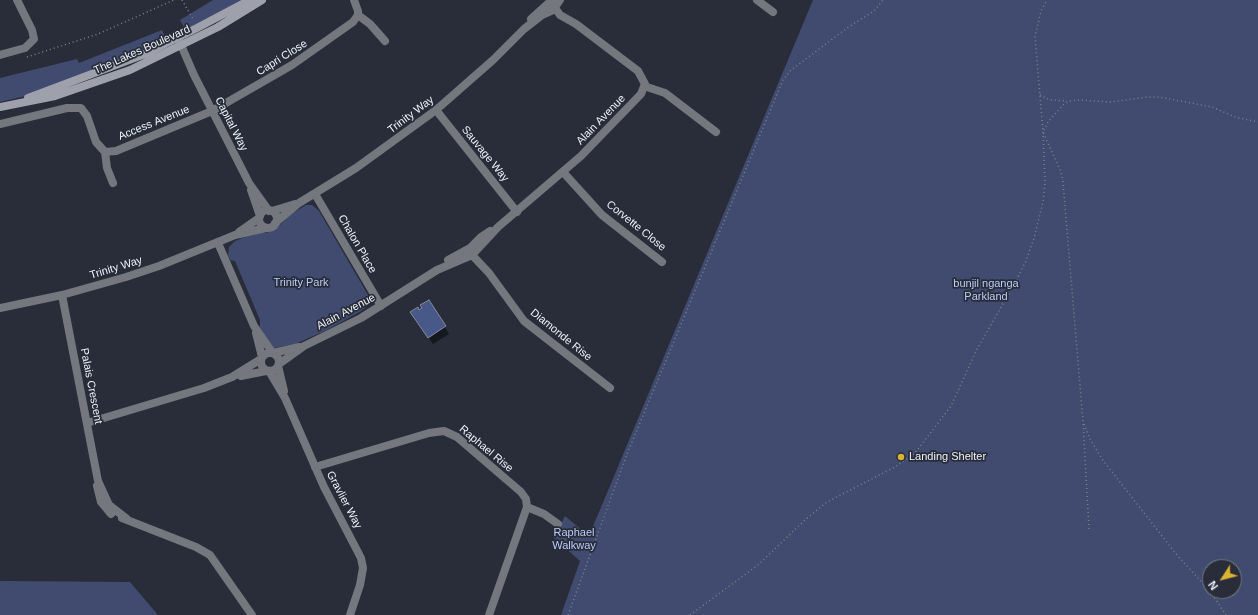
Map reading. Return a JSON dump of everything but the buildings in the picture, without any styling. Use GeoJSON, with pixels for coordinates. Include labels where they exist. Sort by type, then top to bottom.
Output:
{"type":"FeatureCollection","features":[{"type":"Feature","properties":{"kind":"street"},"geometry":{"type":"LineString","coordinates":[[0,55],[25,48],[34,39],[32,30],[17,0]]}},
{"type":"Feature","properties":{"kind":"street","name":"The Lakes Boulevard"},"geometry":{"type":"LineString","coordinates":[[0,107],[68,84],[175,40],[250,0]]}},
{"type":"Feature","properties":{"kind":"street","name":"The Lakes Boulevard"},"geometry":{"type":"LineString","coordinates":[[0,107],[55,96],[101,81],[179,47],[262,0]]}},
{"type":"Feature","properties":{"kind":"street"},"geometry":{"type":"LineString","coordinates":[[354,0],[358,10],[358,15],[370,24],[385,41]]}},
{"type":"Feature","properties":{"kind":"street"},"geometry":{"type":"LineString","coordinates":[[757,0],[773,12]]}},
{"type":"Feature","properties":{"kind":"street"},"geometry":{"type":"LineString","coordinates":[[555,3],[576,24],[638,72],[644,81],[644,86],[664,93],[716,132]]}},
{"type":"Feature","properties":{"kind":"street","name":"Trinity Way"},"geometry":{"type":"LineString","coordinates":[[275,223],[299,203],[384,149],[436,110],[488,65],[524,29],[533,16],[555,3]]}},
{"type":"Feature","properties":{"kind":"street","name":"Capri Close"},"geometry":{"type":"LineString","coordinates":[[212,111],[262,84],[309,55],[353,22],[358,15]]}},
{"type":"Feature","properties":{"kind":"street","name":"Capital Way"},"geometry":{"type":"LineString","coordinates":[[175,40],[249,183],[270,211]]}},
{"type":"Feature","properties":{"kind":"street","name":"Alain Avenue"},"geometry":{"type":"LineString","coordinates":[[279,365],[304,346],[381,306],[437,270],[473,252],[498,227],[563,172],[618,119],[637,99],[644,86]]}},
{"type":"Feature","properties":{"kind":"street"},"geometry":{"type":"LineString","coordinates":[[0,124],[67,108],[76,107],[84,111],[96,142],[105,152],[107,168],[113,183]]}},
{"type":"Feature","properties":{"kind":"street","name":"Sauvage Way"},"geometry":{"type":"LineString","coordinates":[[436,110],[517,212]]}},
{"type":"Feature","properties":{"kind":"street","name":"Access Avenue"},"geometry":{"type":"LineString","coordinates":[[105,152],[116,151],[212,111]]}},
{"type":"Feature","properties":{"kind":"street","name":"Corvette Close"},"geometry":{"type":"LineString","coordinates":[[563,172],[602,215],[662,262]]}},
{"type":"Feature","properties":{"kind":"street","name":"Capital Way"},"geometry":{"type":"LineString","coordinates":[[249,183],[259,217]]}},
{"type":"Feature","properties":{"kind":"street","name":"Chalon Place"},"geometry":{"type":"LineString","coordinates":[[315,194],[381,306]]}},
{"type":"Feature","properties":{"kind":"street","name":"Trinity Way"},"geometry":{"type":"LineString","coordinates":[[270,211],[299,203]]}},
{"type":"Feature","properties":{"kind":"street"},"geometry":{"type":"LineString","coordinates":[[270,211],[276,218],[275,223],[271,227],[266,228],[260,223],[259,217],[263,212],[270,211]]}},
{"type":"Feature","properties":{"kind":"street","name":"Trinity Way"},"geometry":{"type":"LineString","coordinates":[[0,308],[62,295],[159,266],[235,235],[259,217]]}},
{"type":"Feature","properties":{"kind":"street","name":"Trinity Way"},"geometry":{"type":"LineString","coordinates":[[235,235],[266,228]]}},
{"type":"Feature","properties":{"kind":"street"},"geometry":{"type":"LineString","coordinates":[[218,243],[254,326],[262,367],[267,371]]}},
{"type":"Feature","properties":{"kind":"street","name":"Diamonde Rise"},"geometry":{"type":"LineString","coordinates":[[473,252],[524,321],[610,388]]}},
{"type":"Feature","properties":{"kind":"street","name":"Palais Crescent"},"geometry":{"type":"LineString","coordinates":[[62,295],[98,481],[109,505],[127,519],[196,547],[210,555],[252,615]]}},
{"type":"Feature","properties":{"kind":"street"},"geometry":{"type":"LineString","coordinates":[[87,423],[169,399],[232,377],[274,370],[279,365],[278,356],[273,353],[254,326]]}},
{"type":"Feature","properties":{"kind":"street","name":"Alain Avenue"},"geometry":{"type":"LineString","coordinates":[[273,353],[304,346]]}},
{"type":"Feature","properties":{"kind":"street"},"geometry":{"type":"LineString","coordinates":[[232,377],[261,358],[266,353],[273,353]]}},
{"type":"Feature","properties":{"kind":"street","name":"Gravlier Way"},"geometry":{"type":"LineString","coordinates":[[279,365],[285,398]]}},
{"type":"Feature","properties":{"kind":"street","name":"Gravlier Way"},"geometry":{"type":"LineString","coordinates":[[267,371],[285,398],[315,467],[361,558],[362,568],[360,585],[350,615]]}},
{"type":"Feature","properties":{"kind":"street","name":"Raphael Rise"},"geometry":{"type":"LineString","coordinates":[[315,467],[429,432],[444,431],[457,437],[521,492],[526,499],[527,507]]}},
{"type":"Feature","properties":{"kind":"street"},"geometry":{"type":"LineString","coordinates":[[489,615],[527,507],[544,514],[558,524]]}},
{"type":"Feature","properties":{"kind":"path"},"geometry":{"type":"LineString","coordinates":[[22,58],[98,34],[174,0]]}},
{"type":"Feature","properties":{"kind":"path"},"geometry":{"type":"LineString","coordinates":[[182,0],[197,28]]}},
{"type":"Feature","properties":{"kind":"path"},"geometry":{"type":"LineString","coordinates":[[568,615],[626,454],[784,80],[790,71],[847,28],[874,12],[882,0]]}},
{"type":"Feature","properties":{"kind":"path"},"geometry":{"type":"LineString","coordinates":[[690,615],[741,579],[806,519],[827,502],[907,460],[921,447],[938,425],[959,391],[977,349],[1014,285],[1034,238],[1044,202],[1045,182],[1043,132],[1035,36],[1040,11],[1047,0]]}},
{"type":"Feature","properties":{"kind":"path"},"geometry":{"type":"LineString","coordinates":[[1039,94],[1050,100],[1069,101],[1092,100],[1111,102],[1159,97],[1212,107],[1235,117],[1258,122]]}},
{"type":"Feature","properties":{"kind":"path"},"geometry":{"type":"LineString","coordinates":[[1043,132],[1057,110],[1069,101]]}},
{"type":"Feature","properties":{"kind":"path"},"geometry":{"type":"LineString","coordinates":[[1043,132],[1061,172],[1063,182],[1083,422],[1089,529]]}},
{"type":"Feature","properties":{"kind":"path"},"geometry":{"type":"LineString","coordinates":[[1083,422],[1090,439],[1102,459],[1176,554],[1202,582]]}},
{"type":"Feature","properties":{"kind":"path"},"geometry":{"type":"LineString","coordinates":[[1215,599],[1226,615]]}},
{"type":"Feature","properties":{"kind":"green space"},"geometry":{"type":"Polygon","coordinates":[[[213,0],[245,0],[186,31],[180,20],[213,0]]]}},
{"type":"Feature","properties":{"kind":"green space","name":"bunjil nganga Parkland"},"geometry":{"type":"Polygon","coordinates":[[[813,0],[1258,0],[1258,615],[561,615],[580,561],[554,538],[565,516],[589,536],[813,0]]]}},
{"type":"Feature","properties":{"kind":"green space"},"geometry":{"type":"Polygon","coordinates":[[[162,30],[167,41],[34,94],[0,102],[0,78],[77,59],[79,63],[162,30]]]}},
{"type":"Feature","properties":{"kind":"green space","name":"Trinity Park"},"geometry":{"type":"Polygon","coordinates":[[[306,205],[312,205],[319,211],[368,295],[369,301],[368,305],[361,311],[327,330],[295,344],[274,348],[260,328],[260,320],[235,261],[230,260],[228,255],[229,247],[235,241],[257,232],[266,233],[275,230],[291,214],[306,205]]]}},
{"type":"Feature","properties":{"kind":"green space"},"geometry":{"type":"Polygon","coordinates":[[[0,581],[130,582],[158,615],[0,615],[0,581]]]}},
{"type":"Feature","properties":{"kind":"place","name":"Landing Shelter"},"geometry":{"type":"Point","coordinates":[901,457]}},
{"type":"Feature","properties":{"kind":"park label","name":"Raphael Walkway"},"geometry":{"type":"Point","coordinates":[574,539]}}]}
